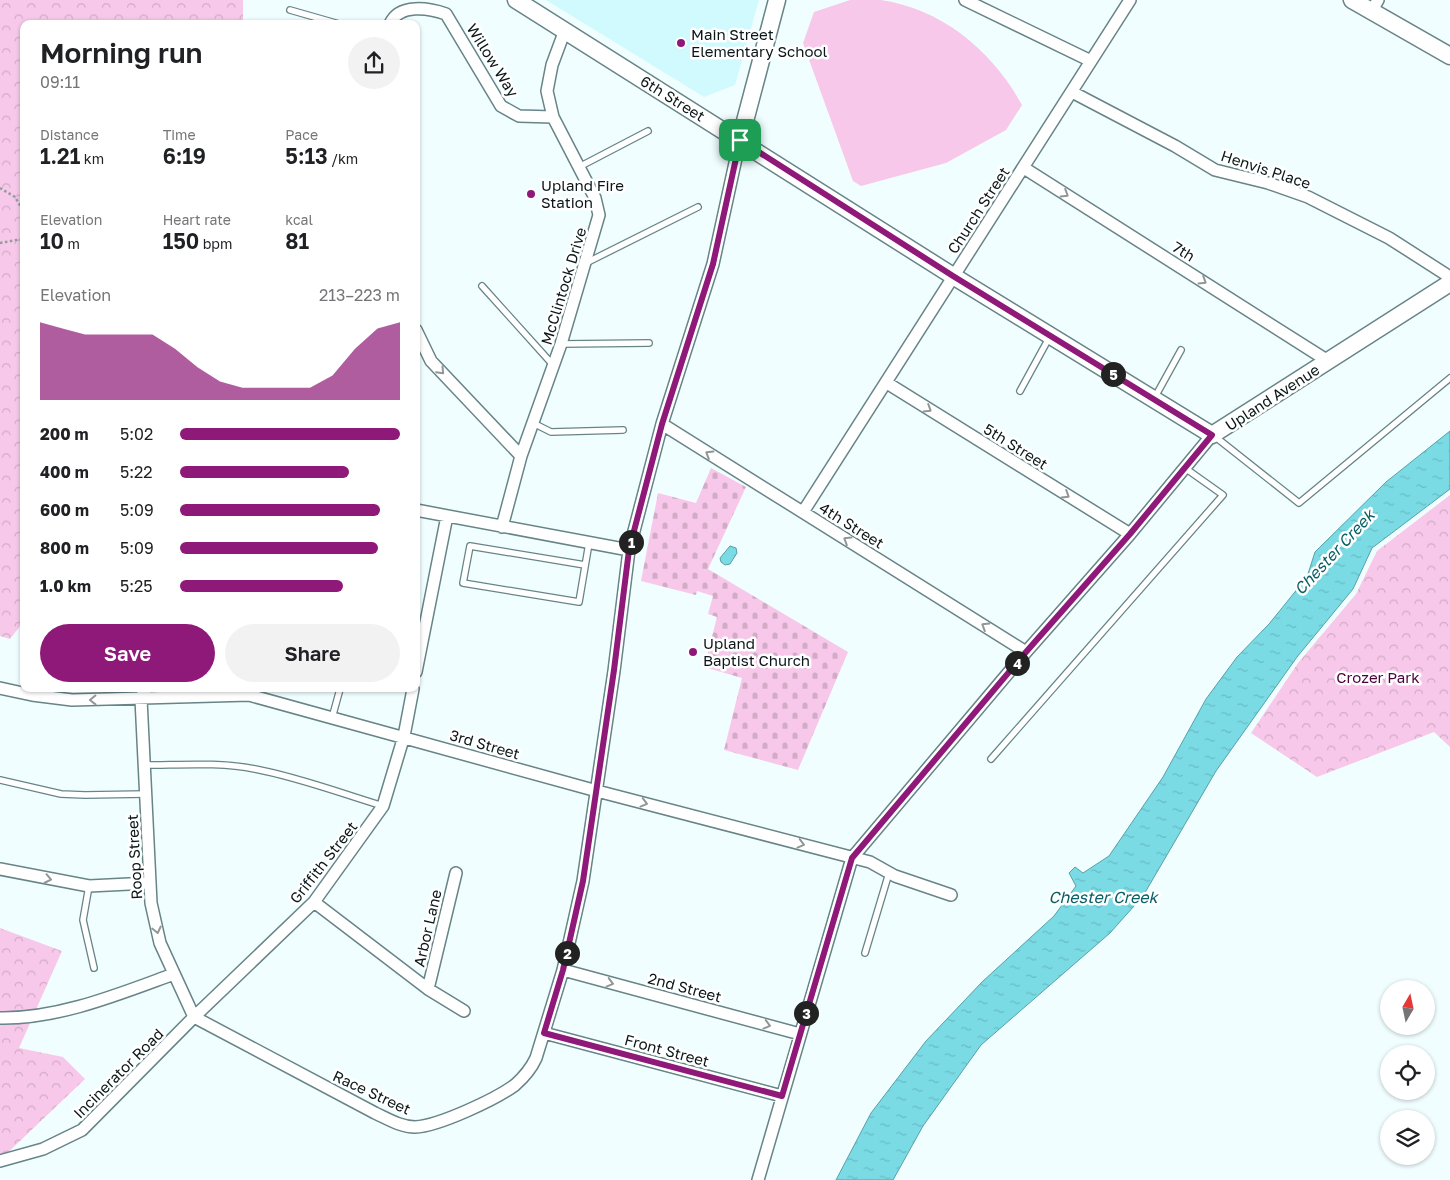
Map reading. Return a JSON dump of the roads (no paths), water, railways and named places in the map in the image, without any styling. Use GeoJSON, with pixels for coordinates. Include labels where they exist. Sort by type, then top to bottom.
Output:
{"type":"FeatureCollection","features":[{"type":"Feature","properties":{"kind":"street","name":"6th Street"},"geometry":{"type":"LineString","coordinates":[[516,0],[953,276],[1212,435]]}},
{"type":"Feature","properties":{"kind":"street"},"geometry":{"type":"LineString","coordinates":[[740,140],[777,0]]}},
{"type":"Feature","properties":{"kind":"street"},"geometry":{"type":"LineString","coordinates":[[965,0],[1091,61]]}},
{"type":"Feature","properties":{"kind":"street","name":"Church Street"},"geometry":{"type":"LineString","coordinates":[[803,512],[1130,0]]}},
{"type":"Feature","properties":{"kind":"street"},"geometry":{"type":"LineString","coordinates":[[1352,0],[1374,6],[1450,56]]}},
{"type":"Feature","properties":{"kind":"street","name":"Willow Way"},"geometry":{"type":"LineString","coordinates":[[391,20],[410,8],[434,10],[446,14],[501,106],[519,116],[553,118]]}},
{"type":"Feature","properties":{"kind":"street","name":"McClintock Drive"},"geometry":{"type":"LineString","coordinates":[[502,527],[521,456],[554,366],[598,221],[598,209],[595,198],[553,118],[547,91],[552,65],[565,30]]}},
{"type":"Feature","properties":{"kind":"street","name":"Henvis Place"},"geometry":{"type":"LineString","coordinates":[[1072,92],[1175,146],[1215,170],[1268,183],[1308,197],[1389,238],[1450,277]]}},
{"type":"Feature","properties":{"kind":"street","name":"Race Street"},"geometry":{"type":"LineString","coordinates":[[194,1016],[375,1113],[402,1125],[414,1127],[431,1125],[449,1118],[514,1085],[531,1067],[544,1033],[563,970],[583,881],[629,550],[662,424],[713,264],[740,140]]}},
{"type":"Feature","properties":{"kind":"street","name":"7th"},"geometry":{"type":"LineString","coordinates":[[1024,168],[1328,360]]}},
{"type":"Feature","properties":{"kind":"street","name":"Upland Avenue"},"geometry":{"type":"LineString","coordinates":[[758,1180],[852,858],[1026,652],[1130,534],[1212,435],[1450,283]]}},
{"type":"Feature","properties":{"kind":"street"},"geometry":{"type":"LineString","coordinates":[[420,338],[431,361],[521,456]]}},
{"type":"Feature","properties":{"kind":"street","name":"5th Street"},"geometry":{"type":"LineString","coordinates":[[887,383],[1130,534]]}},
{"type":"Feature","properties":{"kind":"street","name":"4th Street"},"geometry":{"type":"LineString","coordinates":[[662,424],[1026,652]]}},
{"type":"Feature","properties":{"kind":"street"},"geometry":{"type":"LineString","coordinates":[[420,511],[629,550]]}},
{"type":"Feature","properties":{"kind":"street"},"geometry":{"type":"LineString","coordinates":[[420,651],[446,516]]}},
{"type":"Feature","properties":{"kind":"street","name":"3rd Street"},"geometry":{"type":"LineString","coordinates":[[0,688],[32,696],[72,700],[143,694],[249,696],[404,736],[597,791],[870,862],[888,873],[951,895]]}},
{"type":"Feature","properties":{"kind":"street","name":"Griffith Street"},"geometry":{"type":"LineString","coordinates":[[194,1016],[314,902],[383,806],[404,736],[412,692]]}},
{"type":"Feature","properties":{"kind":"street","name":"Roop Street"},"geometry":{"type":"LineString","coordinates":[[143,694],[149,883],[160,943],[194,1016]]}},
{"type":"Feature","properties":{"kind":"street"},"geometry":{"type":"LineString","coordinates":[[0,869],[89,886],[149,883]]}},
{"type":"Feature","properties":{"kind":"street","name":"Arbor Lane"},"geometry":{"type":"LineString","coordinates":[[428,989],[456,873]]}},
{"type":"Feature","properties":{"kind":"street"},"geometry":{"type":"LineString","coordinates":[[314,902],[428,989],[464,1011]]}},
{"type":"Feature","properties":{"kind":"street","name":"2nd Street"},"geometry":{"type":"LineString","coordinates":[[563,970],[800,1034]]}},
{"type":"Feature","properties":{"kind":"street"},"geometry":{"type":"LineString","coordinates":[[0,1018],[44,1015],[111,996],[174,974]]}},
{"type":"Feature","properties":{"kind":"street","name":"Incinerator Road"},"geometry":{"type":"LineString","coordinates":[[0,1161],[43,1149],[82,1130],[194,1016]]}},
{"type":"Feature","properties":{"kind":"street","name":"Front Street"},"geometry":{"type":"LineString","coordinates":[[544,1033],[782,1096]]}},
{"type":"Feature","properties":{"kind":"lane"},"geometry":{"type":"LineString","coordinates":[[290,10],[325,20]]}},
{"type":"Feature","properties":{"kind":"lane"},"geometry":{"type":"LineString","coordinates":[[579,167],[648,131]]}},
{"type":"Feature","properties":{"kind":"lane"},"geometry":{"type":"LineString","coordinates":[[585,263],[698,207]]}},
{"type":"Feature","properties":{"kind":"lane"},"geometry":{"type":"LineString","coordinates":[[482,286],[554,366]]}},
{"type":"Feature","properties":{"kind":"lane"},"geometry":{"type":"LineString","coordinates":[[1020,391],[1050,336]]}},
{"type":"Feature","properties":{"kind":"lane"},"geometry":{"type":"LineString","coordinates":[[561,344],[649,343]]}},
{"type":"Feature","properties":{"kind":"lane"},"geometry":{"type":"LineString","coordinates":[[1154,399],[1180,350]]}},
{"type":"Feature","properties":{"kind":"lane"},"geometry":{"type":"LineString","coordinates":[[1212,435],[1299,503],[1450,378]]}},
{"type":"Feature","properties":{"kind":"lane"},"geometry":{"type":"LineString","coordinates":[[533,423],[551,432],[623,430]]}},
{"type":"Feature","properties":{"kind":"lane"},"geometry":{"type":"LineString","coordinates":[[991,759],[1223,495],[1185,468]]}},
{"type":"Feature","properties":{"kind":"lane"},"geometry":{"type":"LineString","coordinates":[[585,565],[470,546],[462,583],[579,602],[589,543]]}},
{"type":"Feature","properties":{"kind":"lane"},"geometry":{"type":"LineString","coordinates":[[332,718],[339,692]]}},
{"type":"Feature","properties":{"kind":"lane"},"geometry":{"type":"LineString","coordinates":[[144,765],[196,764],[253,769],[298,779],[383,806]]}},
{"type":"Feature","properties":{"kind":"lane"},"geometry":{"type":"LineString","coordinates":[[0,780],[61,794],[146,794]]}},
{"type":"Feature","properties":{"kind":"lane"},"geometry":{"type":"LineString","coordinates":[[865,953],[888,873]]}},
{"type":"Feature","properties":{"kind":"lane"},"geometry":{"type":"LineString","coordinates":[[89,886],[83,920],[94,968]]}},
{"type":"Feature","properties":{"kind":"water","name":"Chester Creek"},"geometry":{"type":"Polygon","coordinates":[[[1450,431],[1450,489],[1372,548],[1353,589],[1297,657],[1216,771],[1143,896],[1110,933],[981,1045],[923,1126],[893,1180],[836,1180],[871,1113],[926,1041],[982,982],[1054,916],[1076,886],[1069,873],[1075,867],[1083,873],[1109,856],[1163,777],[1206,699],[1237,657],[1269,624],[1307,577],[1315,552],[1386,482],[1450,431]]]}},
{"type":"Feature","properties":{"kind":"water"},"geometry":{"type":"Polygon","coordinates":[[[730,546],[736,548],[737,553],[730,564],[725,565],[721,562],[720,558],[730,546]]]}},
{"type":"Feature","properties":{"kind":"place","name":"Main Street Elementary School"},"geometry":{"type":"Point","coordinates":[681,43]}},
{"type":"Feature","properties":{"kind":"place","name":"Upland Fire Station"},"geometry":{"type":"Point","coordinates":[531,194]}},
{"type":"Feature","properties":{"kind":"place","name":"Upland Baptist Church"},"geometry":{"type":"Point","coordinates":[693,652]}},
{"type":"Feature","properties":{"kind":"park label","name":"Crozer Park"},"geometry":{"type":"Point","coordinates":[1378,677]}}]}
